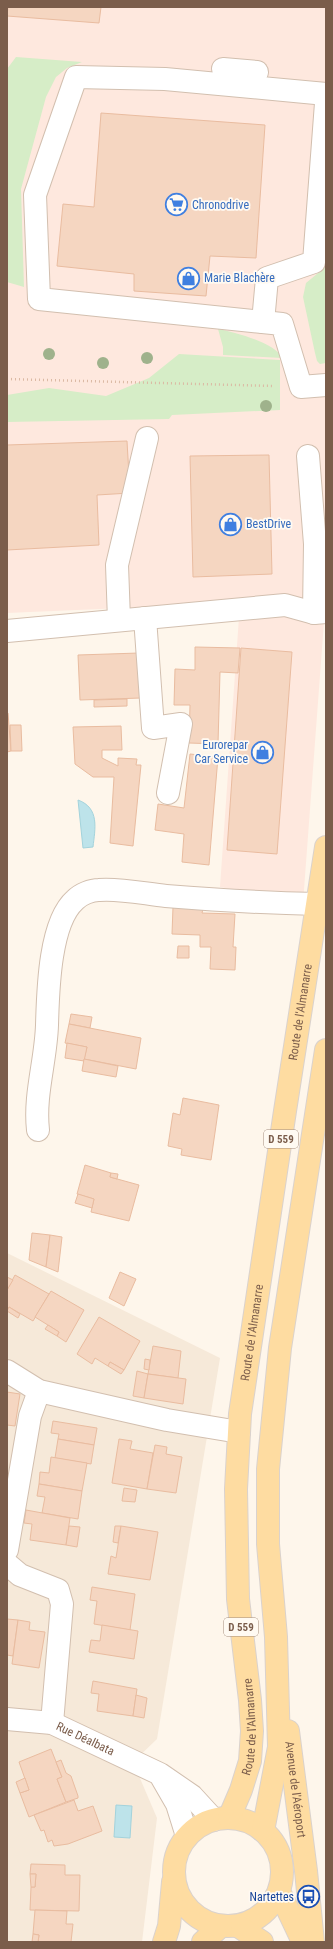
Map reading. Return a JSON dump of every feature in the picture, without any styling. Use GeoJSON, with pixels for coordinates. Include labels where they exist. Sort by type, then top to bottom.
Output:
{"type":"FeatureCollection","features":[{"type":"Feature","properties":{"kind":"main road","name":"Route de l'Almanarre"},"geometry":{"type":"LineString","coordinates":[[222,1819],[242,1790],[250,1761],[252,1731],[250,1700],[238,1599],[236,1489],[240,1414],[326,847]]}},
{"type":"Feature","properties":{"kind":"main road","name":"D 559"},"geometry":{"type":"LineString","coordinates":[[263,1831],[279,1747],[276,1636],[268,1544],[268,1469],[280,1348],[326,1050]]}},
{"type":"Feature","properties":{"kind":"main road","name":"Avenue de l'Aéroport"},"geometry":{"type":"LineString","coordinates":[[276,1636],[306,1871],[313,1942]]}},
{"type":"Feature","properties":{"kind":"main road"},"geometry":{"type":"LineString","coordinates":[[164,1942],[169,1926],[174,1865],[178,1850],[187,1836],[199,1826],[222,1819],[251,1823],[263,1831],[272,1841],[280,1858],[282,1878],[279,1891],[273,1903],[263,1914],[251,1921],[229,1926],[203,1942]]}},
{"type":"Feature","properties":{"kind":"main road"},"geometry":{"type":"LineString","coordinates":[[174,1865],[174,1882],[183,1902],[190,1912],[204,1921],[229,1926],[262,1942]]}},
{"type":"Feature","properties":{"kind":"main road"},"geometry":{"type":"LineString","coordinates":[[279,1891],[303,1942]]}},
{"type":"Feature","properties":{"kind":"street"},"geometry":{"type":"LineString","coordinates":[[224,69],[326,78]]}},
{"type":"Feature","properties":{"kind":"street"},"geometry":{"type":"LineString","coordinates":[[326,94],[164,79],[76,77],[35,195],[39,299],[282,324],[301,387],[326,385]]}},
{"type":"Feature","properties":{"kind":"street"},"geometry":{"type":"LineString","coordinates":[[263,322],[267,278],[314,262],[326,103]]}},
{"type":"Feature","properties":{"kind":"street"},"geometry":{"type":"LineString","coordinates":[[119,620],[117,565],[147,438]]}},
{"type":"Feature","properties":{"kind":"street"},"geometry":{"type":"LineString","coordinates":[[7,630],[285,604],[320,613],[308,456]]}},
{"type":"Feature","properties":{"kind":"street"},"geometry":{"type":"LineString","coordinates":[[145,618],[153,728],[181,724],[168,793]]}},
{"type":"Feature","properties":{"kind":"street"},"geometry":{"type":"LineString","coordinates":[[38,1130],[36,1110],[47,1046],[48,988],[56,939],[66,911],[75,900],[86,893],[100,890],[182,897],[317,904]]}},
{"type":"Feature","properties":{"kind":"street"},"geometry":{"type":"LineString","coordinates":[[7,1371],[39,1391],[167,1420],[239,1432]]}},
{"type":"Feature","properties":{"kind":"street"},"geometry":{"type":"LineString","coordinates":[[7,1550],[30,1416],[39,1391]]}},
{"type":"Feature","properties":{"kind":"street"},"geometry":{"type":"LineString","coordinates":[[7,1564],[20,1575],[58,1590],[62,1604],[52,1723]]}},
{"type":"Feature","properties":{"kind":"street","name":"Rue Déalbata"},"geometry":{"type":"LineString","coordinates":[[7,1719],[52,1723],[160,1774],[222,1819]]}},
{"type":"Feature","properties":{"kind":"street"},"geometry":{"type":"LineString","coordinates":[[160,1774],[177,1804],[187,1836]]}},
{"type":"Feature","properties":{"kind":"path"},"geometry":{"type":"LineString","coordinates":[[7,379],[301,387]]}},
{"type":"Feature","properties":{"kind":"shaded area"},"geometry":{"type":"Polygon","coordinates":[[[7,7],[326,7],[326,595],[303,903],[220,887],[240,603],[7,613],[7,7]]]}},
{"type":"Feature","properties":{"kind":"shaded area"},"geometry":{"type":"Polygon","coordinates":[[[7,1253],[220,1358],[157,1739],[133,1762],[157,1818],[142,1942],[7,1942],[7,1253]]]}},
{"type":"Feature","properties":{"kind":"green space"},"geometry":{"type":"Polygon","coordinates":[[[16,57],[82,62],[67,68],[56,77],[46,97],[21,189],[24,287],[7,282],[7,69],[16,57]]]}},
{"type":"Feature","properties":{"kind":"green space"},"geometry":{"type":"Polygon","coordinates":[[[326,248],[326,363],[320,364],[317,361],[303,297],[306,283],[323,269],[319,264],[326,248]]]}},
{"type":"Feature","properties":{"kind":"green space"},"geometry":{"type":"Polygon","coordinates":[[[218,329],[263,343],[272,348],[282,358],[223,355],[223,347],[218,329]]]}},
{"type":"Feature","properties":{"kind":"green space"},"geometry":{"type":"Polygon","coordinates":[[[179,354],[280,360],[280,410],[172,415],[169,419],[7,422],[7,395],[49,388],[106,396],[149,378],[179,354]]]}},
{"type":"Feature","properties":{"kind":"water"},"geometry":{"type":"Polygon","coordinates":[[[78,800],[90,808],[93,814],[95,833],[93,847],[83,848],[78,800]]]}},
{"type":"Feature","properties":{"kind":"water"},"geometry":{"type":"Polygon","coordinates":[[[116,1805],[132,1806],[130,1838],[114,1837],[116,1805]]]}},
{"type":"Feature","properties":{"kind":"building"},"geometry":{"type":"Polygon","coordinates":[[[8,7],[101,7],[99,23],[7,16],[8,7]]]}},
{"type":"Feature","properties":{"kind":"building","name":"Chronodrive"},"geometry":{"type":"Polygon","coordinates":[[[101,113],[265,125],[256,258],[210,256],[206,296],[134,291],[134,274],[57,266],[63,204],[94,207],[101,113]]]}},
{"type":"Feature","properties":{"kind":"building"},"geometry":{"type":"Polygon","coordinates":[[[127,441],[130,493],[97,495],[99,545],[7,550],[7,445],[127,441]]]}},
{"type":"Feature","properties":{"kind":"building"},"geometry":{"type":"Polygon","coordinates":[[[269,455],[272,574],[193,577],[190,456],[269,455]]]}},
{"type":"Feature","properties":{"kind":"building"},"geometry":{"type":"Polygon","coordinates":[[[195,647],[240,648],[238,673],[220,672],[218,744],[189,743],[190,705],[174,705],[175,669],[195,670],[195,647]]]}},
{"type":"Feature","properties":{"kind":"building"},"geometry":{"type":"Polygon","coordinates":[[[241,648],[292,652],[277,854],[227,850],[241,648]]]}},
{"type":"Feature","properties":{"kind":"building"},"geometry":{"type":"Polygon","coordinates":[[[139,653],[141,698],[80,700],[78,655],[139,653]]]}},
{"type":"Feature","properties":{"kind":"building"},"geometry":{"type":"Polygon","coordinates":[[[127,699],[127,706],[94,707],[94,700],[127,699]]]}},
{"type":"Feature","properties":{"kind":"building"},"geometry":{"type":"Polygon","coordinates":[[[7,713],[11,751],[7,752],[7,713]]]}},
{"type":"Feature","properties":{"kind":"building"},"geometry":{"type":"Polygon","coordinates":[[[10,725],[21,725],[22,751],[11,751],[10,725]]]}},
{"type":"Feature","properties":{"kind":"building"},"geometry":{"type":"Polygon","coordinates":[[[121,726],[122,750],[102,750],[102,758],[118,766],[118,758],[137,759],[136,765],[141,765],[133,846],[110,843],[114,777],[93,777],[75,764],[73,727],[121,726]]]}},
{"type":"Feature","properties":{"kind":"building"},"geometry":{"type":"Polygon","coordinates":[[[190,754],[218,757],[209,865],[182,862],[184,834],[155,830],[158,804],[184,808],[190,754]]]}},
{"type":"Feature","properties":{"kind":"building"},"geometry":{"type":"Polygon","coordinates":[[[173,907],[203,909],[202,913],[235,914],[233,947],[236,947],[235,970],[210,969],[211,947],[200,947],[200,935],[172,934],[173,907]]]}},
{"type":"Feature","properties":{"kind":"building"},"geometry":{"type":"Polygon","coordinates":[[[178,946],[189,946],[189,958],[177,958],[178,946]]]}},
{"type":"Feature","properties":{"kind":"building"},"geometry":{"type":"Polygon","coordinates":[[[71,1014],[92,1017],[90,1028],[69,1024],[71,1014]]]}},
{"type":"Feature","properties":{"kind":"building"},"geometry":{"type":"Polygon","coordinates":[[[69,1024],[141,1038],[136,1069],[84,1059],[87,1047],[65,1043],[69,1024]]]}},
{"type":"Feature","properties":{"kind":"building"},"geometry":{"type":"Polygon","coordinates":[[[67,1043],[87,1047],[84,1061],[65,1058],[67,1043]]]}},
{"type":"Feature","properties":{"kind":"building"},"geometry":{"type":"Polygon","coordinates":[[[84,1059],[118,1066],[116,1077],[82,1071],[84,1059]]]}},
{"type":"Feature","properties":{"kind":"building"},"geometry":{"type":"Polygon","coordinates":[[[183,1098],[219,1105],[211,1160],[181,1155],[182,1149],[168,1146],[173,1113],[180,1115],[183,1098]]]}},
{"type":"Feature","properties":{"kind":"building"},"geometry":{"type":"Polygon","coordinates":[[[85,1165],[111,1173],[110,1177],[139,1185],[129,1221],[91,1212],[94,1199],[77,1194],[85,1165]]]}},
{"type":"Feature","properties":{"kind":"building"},"geometry":{"type":"Polygon","coordinates":[[[111,1173],[118,1174],[117,1179],[110,1177],[111,1173]]]}},
{"type":"Feature","properties":{"kind":"building"},"geometry":{"type":"Polygon","coordinates":[[[78,1194],[94,1199],[92,1208],[75,1203],[78,1194]]]}},
{"type":"Feature","properties":{"kind":"building"},"geometry":{"type":"Polygon","coordinates":[[[32,1233],[50,1235],[46,1267],[29,1260],[32,1233]]]}},
{"type":"Feature","properties":{"kind":"building"},"geometry":{"type":"Polygon","coordinates":[[[50,1235],[62,1237],[58,1272],[46,1267],[50,1235]]]}},
{"type":"Feature","properties":{"kind":"building"},"geometry":{"type":"Polygon","coordinates":[[[120,1272],[136,1279],[124,1306],[109,1298],[120,1272]]]}},
{"type":"Feature","properties":{"kind":"building"},"geometry":{"type":"Polygon","coordinates":[[[15,1275],[49,1294],[33,1321],[9,1307],[7,1311],[7,1290],[15,1275]]]}},
{"type":"Feature","properties":{"kind":"building"},"geometry":{"type":"Polygon","coordinates":[[[7,1277],[13,1280],[7,1290],[7,1277]]]}},
{"type":"Feature","properties":{"kind":"building"},"geometry":{"type":"Polygon","coordinates":[[[51,1291],[84,1310],[66,1342],[57,1336],[59,1332],[35,1317],[51,1291]]]}},
{"type":"Feature","properties":{"kind":"building"},"geometry":{"type":"Polygon","coordinates":[[[9,1307],[20,1314],[18,1318],[7,1311],[9,1307]]]}},
{"type":"Feature","properties":{"kind":"building"},"geometry":{"type":"Polygon","coordinates":[[[99,1317],[140,1341],[124,1370],[110,1362],[108,1366],[95,1358],[92,1364],[77,1354],[99,1317]]]}},
{"type":"Feature","properties":{"kind":"building"},"geometry":{"type":"Polygon","coordinates":[[[48,1325],[59,1332],[57,1336],[45,1329],[48,1325]]]}},
{"type":"Feature","properties":{"kind":"building"},"geometry":{"type":"Polygon","coordinates":[[[153,1346],[181,1351],[178,1378],[148,1374],[153,1346]]]}},
{"type":"Feature","properties":{"kind":"building"},"geometry":{"type":"Polygon","coordinates":[[[145,1359],[150,1360],[149,1370],[144,1369],[145,1359]]]}},
{"type":"Feature","properties":{"kind":"building"},"geometry":{"type":"Polygon","coordinates":[[[110,1362],[124,1370],[121,1374],[108,1366],[110,1362]]]}},
{"type":"Feature","properties":{"kind":"building"},"geometry":{"type":"Polygon","coordinates":[[[137,1371],[148,1374],[144,1398],[133,1396],[137,1371]]]}},
{"type":"Feature","properties":{"kind":"building"},"geometry":{"type":"Polygon","coordinates":[[[148,1374],[186,1379],[183,1404],[144,1398],[148,1374]]]}},
{"type":"Feature","properties":{"kind":"building"},"geometry":{"type":"Polygon","coordinates":[[[7,1392],[20,1394],[15,1426],[7,1425],[7,1392]]]}},
{"type":"Feature","properties":{"kind":"building"},"geometry":{"type":"Polygon","coordinates":[[[53,1421],[97,1428],[94,1445],[58,1439],[59,1434],[51,1433],[53,1421]]]}},
{"type":"Feature","properties":{"kind":"building"},"geometry":{"type":"Polygon","coordinates":[[[58,1439],[94,1445],[91,1464],[55,1458],[58,1439]]]}},
{"type":"Feature","properties":{"kind":"building"},"geometry":{"type":"Polygon","coordinates":[[[119,1439],[132,1441],[130,1449],[153,1453],[147,1489],[112,1483],[119,1439]]]}},
{"type":"Feature","properties":{"kind":"building"},"geometry":{"type":"Polygon","coordinates":[[[155,1445],[167,1447],[166,1454],[182,1457],[176,1493],[147,1489],[155,1445]]]}},
{"type":"Feature","properties":{"kind":"building"},"geometry":{"type":"Polygon","coordinates":[[[51,1457],[87,1463],[82,1491],[39,1484],[40,1472],[49,1473],[51,1457]]]}},
{"type":"Feature","properties":{"kind":"building"},"geometry":{"type":"Polygon","coordinates":[[[39,1484],[82,1491],[78,1519],[42,1513],[45,1497],[37,1496],[39,1484]]]}},
{"type":"Feature","properties":{"kind":"building"},"geometry":{"type":"Polygon","coordinates":[[[124,1488],[137,1490],[135,1502],[122,1501],[124,1488]]]}},
{"type":"Feature","properties":{"kind":"building"},"geometry":{"type":"Polygon","coordinates":[[[26,1510],[70,1518],[66,1545],[30,1540],[32,1524],[24,1523],[26,1510]]]}},
{"type":"Feature","properties":{"kind":"building"},"geometry":{"type":"Polygon","coordinates":[[[69,1526],[80,1527],[77,1547],[66,1545],[69,1526]]]}},
{"type":"Feature","properties":{"kind":"building"},"geometry":{"type":"Polygon","coordinates":[[[115,1526],[121,1526],[118,1543],[113,1542],[115,1526]]]}},
{"type":"Feature","properties":{"kind":"building"},"geometry":{"type":"Polygon","coordinates":[[[121,1526],[158,1532],[150,1580],[108,1574],[111,1556],[116,1558],[121,1526]]]}},
{"type":"Feature","properties":{"kind":"building"},"geometry":{"type":"Polygon","coordinates":[[[92,1587],[135,1594],[130,1630],[94,1624],[97,1601],[90,1600],[92,1587]]]}},
{"type":"Feature","properties":{"kind":"building"},"geometry":{"type":"Polygon","coordinates":[[[7,1619],[18,1620],[13,1656],[7,1655],[7,1619]]]}},
{"type":"Feature","properties":{"kind":"building"},"geometry":{"type":"Polygon","coordinates":[[[18,1620],[30,1622],[29,1630],[45,1632],[39,1668],[12,1664],[18,1620]]]}},
{"type":"Feature","properties":{"kind":"building"},"geometry":{"type":"Polygon","coordinates":[[[102,1625],[138,1631],[134,1659],[89,1652],[91,1640],[100,1641],[102,1625]]]}},
{"type":"Feature","properties":{"kind":"building"},"geometry":{"type":"Polygon","coordinates":[[[93,1681],[137,1689],[133,1716],[97,1711],[99,1694],[91,1693],[93,1681]]]}},
{"type":"Feature","properties":{"kind":"building"},"geometry":{"type":"Polygon","coordinates":[[[136,1695],[147,1698],[144,1718],[133,1716],[136,1695]]]}},
{"type":"Feature","properties":{"kind":"building"},"geometry":{"type":"Polygon","coordinates":[[[51,1749],[62,1777],[57,1779],[66,1802],[29,1817],[20,1793],[29,1790],[19,1762],[51,1749]]]}},
{"type":"Feature","properties":{"kind":"building"},"geometry":{"type":"Polygon","coordinates":[[[61,1760],[66,1773],[71,1776],[78,1796],[78,1798],[66,1802],[57,1779],[62,1777],[56,1762],[61,1760]]]}},
{"type":"Feature","properties":{"kind":"building"},"geometry":{"type":"Polygon","coordinates":[[[25,1778],[29,1790],[20,1793],[16,1782],[25,1778]]]}},
{"type":"Feature","properties":{"kind":"building"},"geometry":{"type":"Polygon","coordinates":[[[74,1800],[78,1811],[93,1806],[102,1831],[68,1844],[54,1846],[52,1840],[48,1842],[44,1830],[41,1831],[34,1815],[74,1800]]]}},
{"type":"Feature","properties":{"kind":"building"},"geometry":{"type":"Polygon","coordinates":[[[31,1864],[65,1865],[65,1875],[80,1875],[79,1911],[30,1910],[31,1887],[35,1887],[36,1874],[30,1874],[31,1864]]]}},
{"type":"Feature","properties":{"kind":"building"},"geometry":{"type":"Polygon","coordinates":[[[30,1874],[36,1874],[35,1887],[31,1887],[30,1874]]]}},
{"type":"Feature","properties":{"kind":"building"},"geometry":{"type":"Polygon","coordinates":[[[35,1910],[67,1911],[66,1924],[73,1924],[71,1942],[38,1942],[39,1935],[33,1934],[35,1910]]]}},
{"type":"Feature","properties":{"kind":"building"},"geometry":{"type":"Polygon","coordinates":[[[33,1934],[39,1935],[38,1942],[32,1942],[33,1934]]]}},
{"type":"Feature","properties":{"kind":"place","name":"Chronodrive"},"geometry":{"type":"Point","coordinates":[177,205]}},
{"type":"Feature","properties":{"kind":"place","name":"Marie Blachère"},"geometry":{"type":"Point","coordinates":[188,278]}},
{"type":"Feature","properties":{"kind":"place","name":"BestDrive"},"geometry":{"type":"Point","coordinates":[230,524]}},
{"type":"Feature","properties":{"kind":"place","name":"Eurorepar Car Service"},"geometry":{"type":"Point","coordinates":[263,752]}},
{"type":"Feature","properties":{"kind":"place","name":"Nartettes"},"geometry":{"type":"Point","coordinates":[309,1897]}}]}
